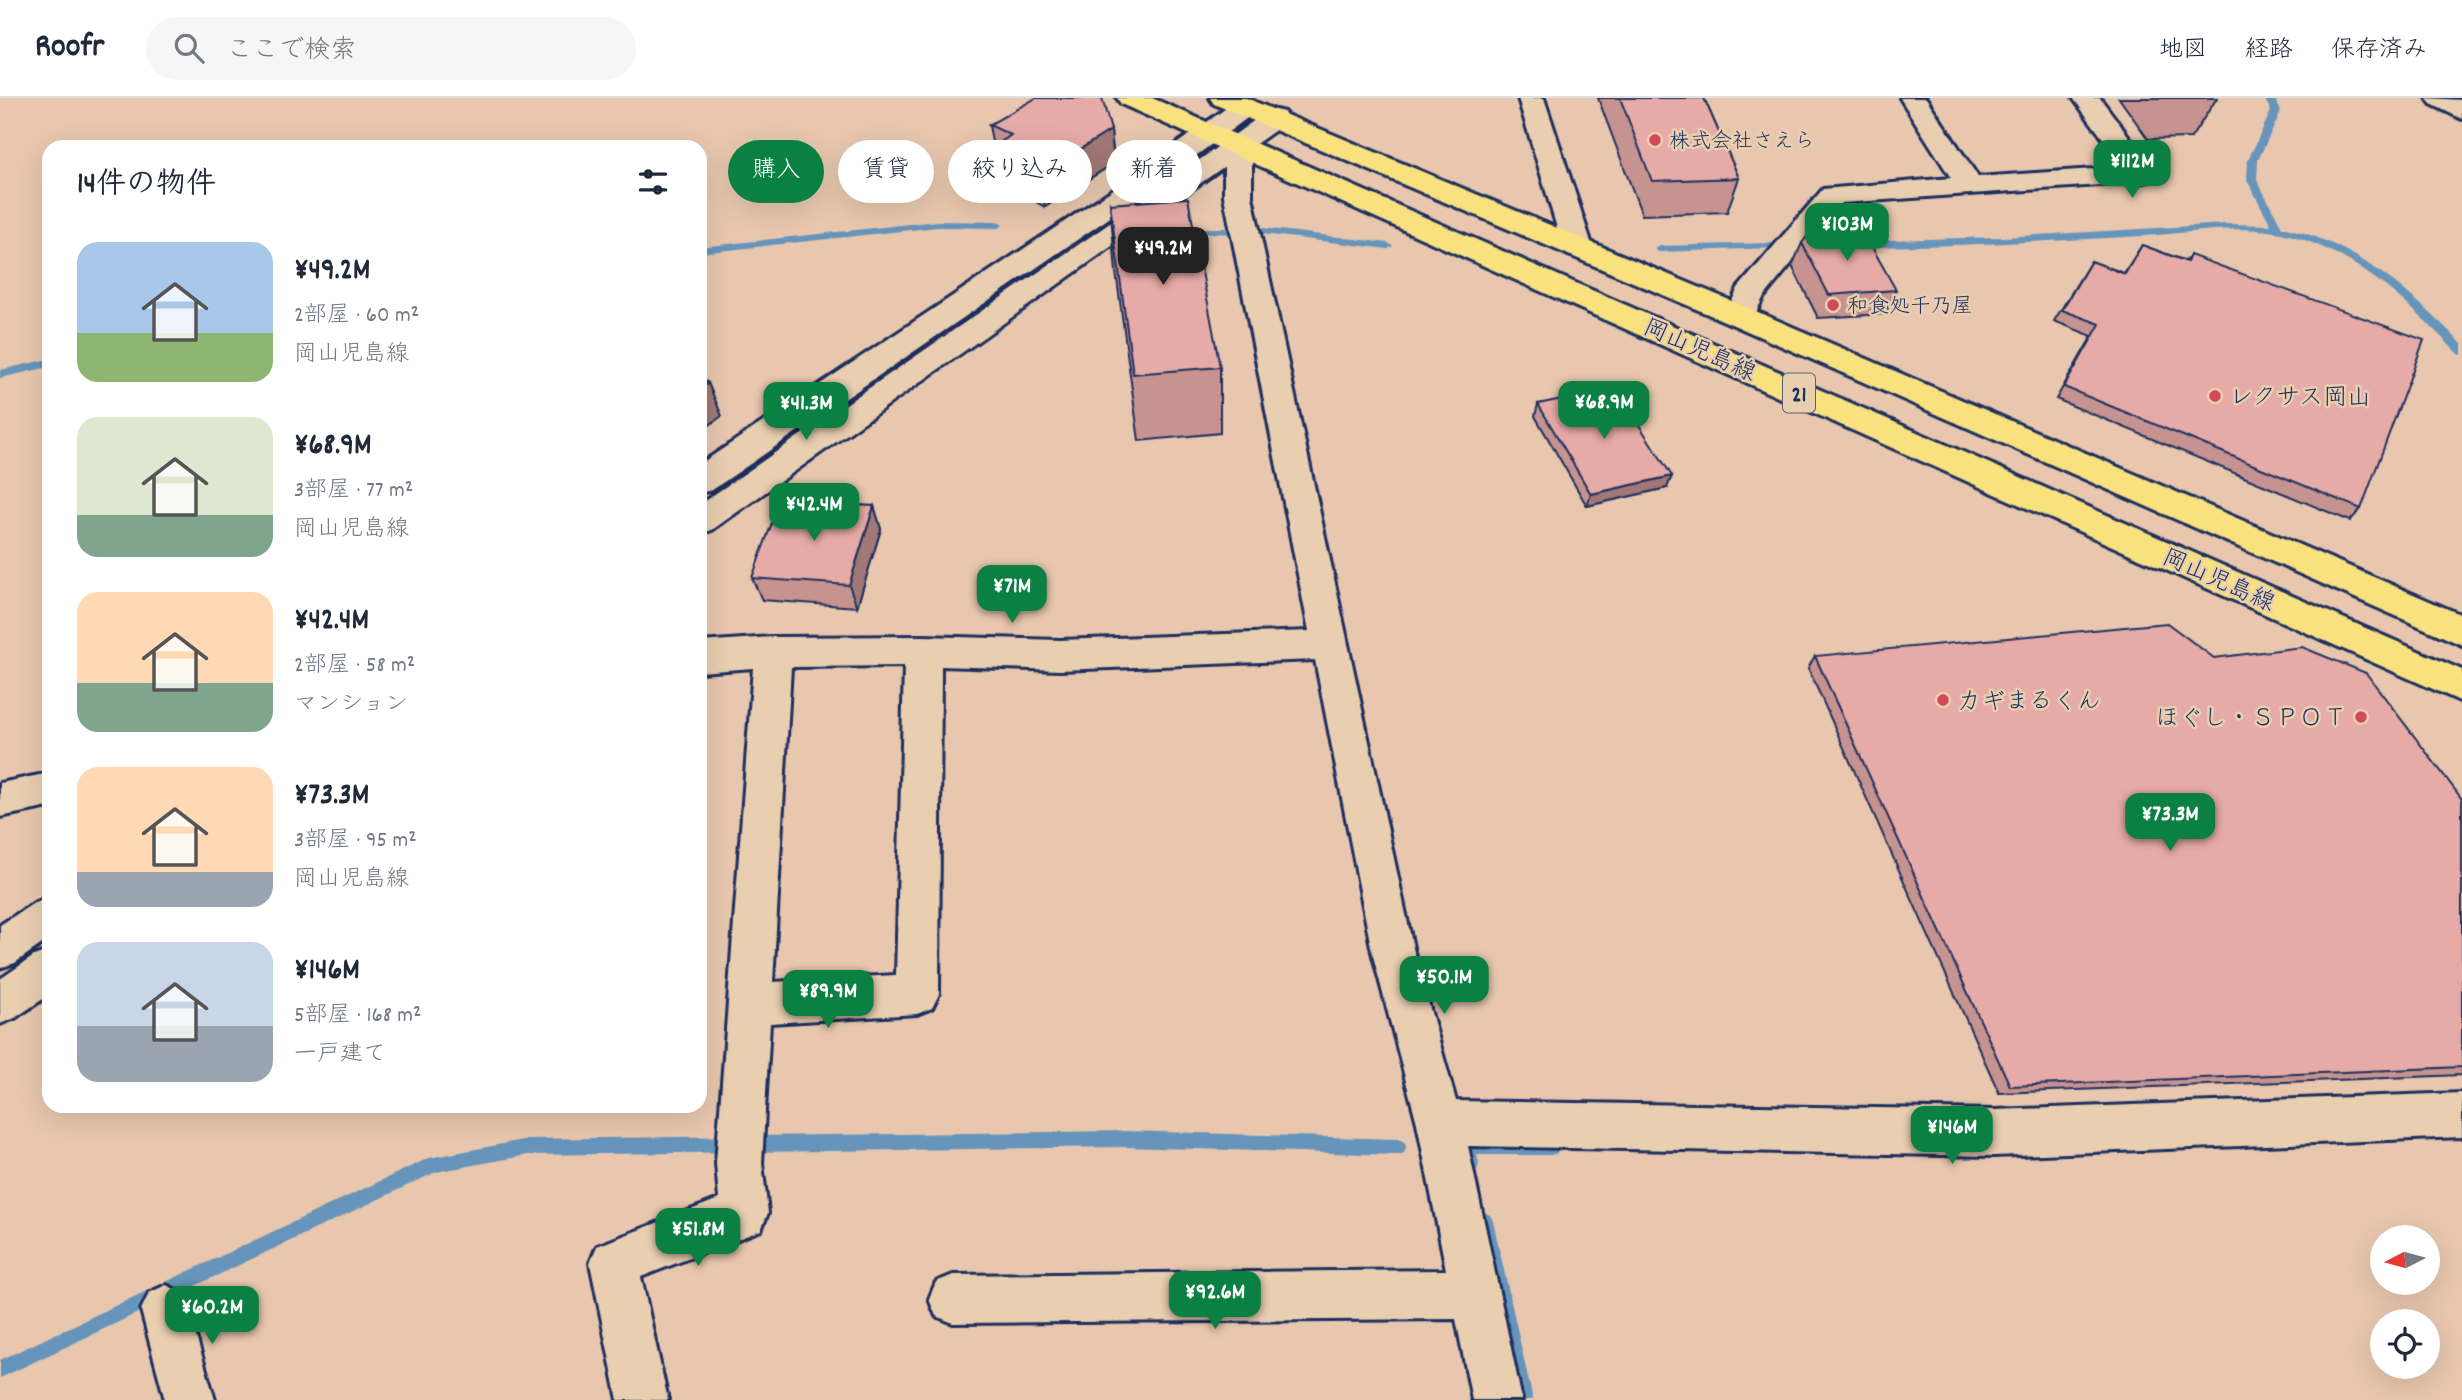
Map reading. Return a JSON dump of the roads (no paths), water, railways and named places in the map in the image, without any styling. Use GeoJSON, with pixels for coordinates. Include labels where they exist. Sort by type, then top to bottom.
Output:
{"type":"FeatureCollection","features":[{"type":"Feature","properties":{"kind":"main road","name":"岡山児島線"},"geometry":{"type":"LineString","coordinates":[[1135,99],[2462,687]]}},
{"type":"Feature","properties":{"kind":"main road","name":"岡山児島線"},"geometry":{"type":"LineString","coordinates":[[1234,102],[1740,316],[2462,631]]}},
{"type":"Feature","properties":{"kind":"street"},"geometry":{"type":"LineString","coordinates":[[1531,98],[1578,248]]}},
{"type":"Feature","properties":{"kind":"street"},"geometry":{"type":"LineString","coordinates":[[1913,98],[1969,186]]}},
{"type":"Feature","properties":{"kind":"street"},"geometry":{"type":"LineString","coordinates":[[1740,316],[1749,295],[1833,195],[2143,174],[2086,98]]}},
{"type":"Feature","properties":{"kind":"street"},"geometry":{"type":"LineString","coordinates":[[2440,98],[2462,111]]}},
{"type":"Feature","properties":{"kind":"street"},"geometry":{"type":"LineString","coordinates":[[707,476],[1134,188],[1209,132],[1234,102]]}},
{"type":"Feature","properties":{"kind":"street"},"geometry":{"type":"LineString","coordinates":[[707,515],[1275,118]]}},
{"type":"Feature","properties":{"kind":"street"},"geometry":{"type":"LineString","coordinates":[[1238,145],[1238,196],[1328,645],[1393,952],[1440,1123],[1497,1400]]}},
{"type":"Feature","properties":{"kind":"street"},"geometry":{"type":"LineString","coordinates":[[707,657],[923,651],[1060,655],[1328,645]]}},
{"type":"Feature","properties":{"kind":"street"},"geometry":{"type":"LineString","coordinates":[[750,1004],[917,994],[923,651]]}},
{"type":"Feature","properties":{"kind":"street"},"geometry":{"type":"LineString","coordinates":[[643,1400],[614,1263],[744,1213],[741,1145],[773,653]]}},
{"type":"Feature","properties":{"kind":"street"},"geometry":{"type":"LineString","coordinates":[[0,800],[42,791]]}},
{"type":"Feature","properties":{"kind":"street"},"geometry":{"type":"LineString","coordinates":[[0,949],[42,921]]}},
{"type":"Feature","properties":{"kind":"street"},"geometry":{"type":"LineString","coordinates":[[0,1004],[42,975]]}},
{"type":"Feature","properties":{"kind":"street"},"geometry":{"type":"LineString","coordinates":[[1440,1123],[1994,1133],[2462,1115]]}},
{"type":"Feature","properties":{"kind":"street"},"geometry":{"type":"LineString","coordinates":[[953,1299],[1476,1294]]}},
{"type":"Feature","properties":{"kind":"street"},"geometry":{"type":"LineString","coordinates":[[166,1310],[190,1400]]}},
{"type":"Feature","properties":{"kind":"waterway"},"geometry":{"type":"LineString","coordinates":[[2269,98],[2276,111],[2253,160],[2252,180],[2278,230]]}},
{"type":"Feature","properties":{"kind":"waterway"},"geometry":{"type":"LineString","coordinates":[[707,249],[938,224],[998,225]]}},
{"type":"Feature","properties":{"kind":"waterway"},"geometry":{"type":"LineString","coordinates":[[1851,244],[2002,240],[2226,228],[2278,230]]}},
{"type":"Feature","properties":{"kind":"waterway"},"geometry":{"type":"LineString","coordinates":[[2278,230],[2320,242],[2365,266],[2406,297],[2462,351]]}},
{"type":"Feature","properties":{"kind":"waterway"},"geometry":{"type":"LineString","coordinates":[[1185,231],[1263,231],[1388,246]]}},
{"type":"Feature","properties":{"kind":"waterway"},"geometry":{"type":"LineString","coordinates":[[1659,249],[1772,246]]}},
{"type":"Feature","properties":{"kind":"waterway"},"geometry":{"type":"LineString","coordinates":[[0,374],[42,365]]}},
{"type":"Feature","properties":{"kind":"waterway"},"geometry":{"type":"LineString","coordinates":[[0,1369],[435,1164],[528,1147],[1125,1139],[1398,1147]]}},
{"type":"Feature","properties":{"kind":"waterway"},"geometry":{"type":"LineString","coordinates":[[1471,1164],[1467,1147],[1551,1147]]}},
{"type":"Feature","properties":{"kind":"waterway"},"geometry":{"type":"LineString","coordinates":[[1484,1221],[1524,1400]]}},
{"type":"Feature","properties":{"kind":"place","name":"株式会社さえら"},"geometry":{"type":"Point","coordinates":[1655,140]}},
{"type":"Feature","properties":{"kind":"place","name":"和食処千乃屋"},"geometry":{"type":"Point","coordinates":[1833,305]}},
{"type":"Feature","properties":{"kind":"place","name":"レクサス岡山"},"geometry":{"type":"Point","coordinates":[2215,396]}},
{"type":"Feature","properties":{"kind":"place","name":"カギまるくん"},"geometry":{"type":"Point","coordinates":[1943,700]}},
{"type":"Feature","properties":{"kind":"place","name":"ほぐし・ＳＰＯＴ"},"geometry":{"type":"Point","coordinates":[2361,717]}}]}
